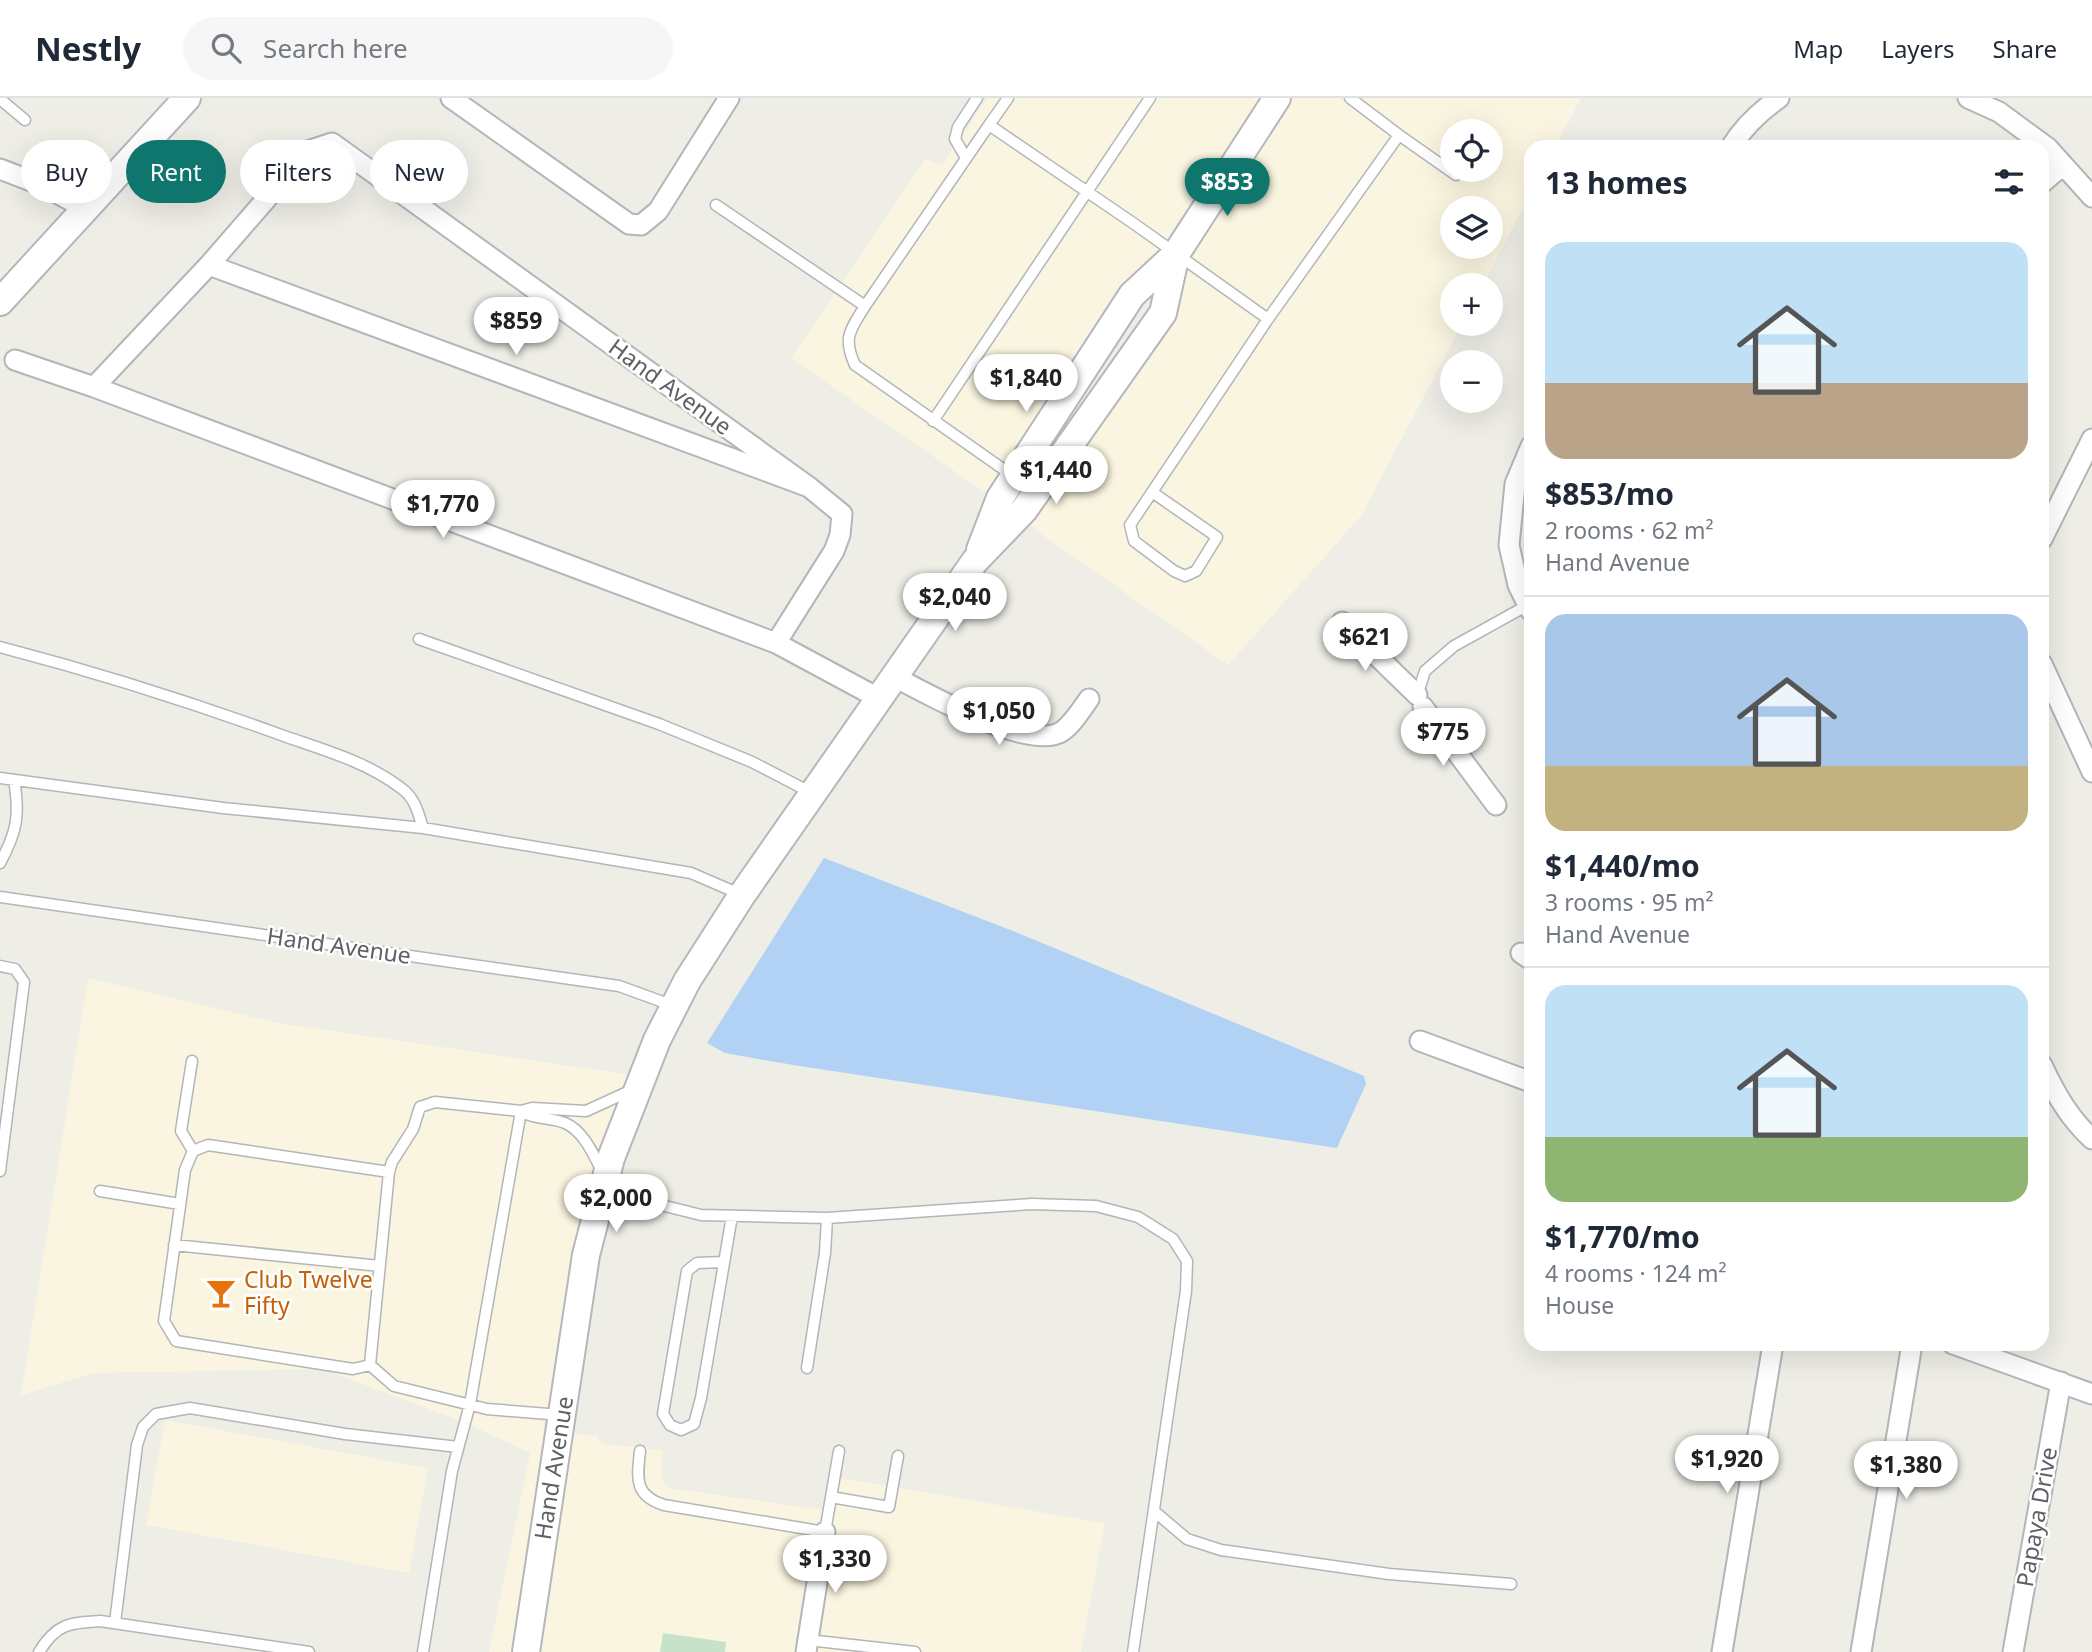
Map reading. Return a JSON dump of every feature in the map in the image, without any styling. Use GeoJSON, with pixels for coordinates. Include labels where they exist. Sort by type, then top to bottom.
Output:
{"type":"FeatureCollection","features":[{"type":"Feature","properties":{"kind":"street"},"geometry":{"type":"LineString","coordinates":[[0,302],[187,98]]}},
{"type":"Feature","properties":{"kind":"street"},"geometry":{"type":"LineString","coordinates":[[463,101],[629,224],[642,225],[658,211],[729,98]]}},
{"type":"Feature","properties":{"kind":"street","name":"Hand Avenue"},"geometry":{"type":"LineString","coordinates":[[975,561],[1000,498],[1132,295],[1176,254],[1277,98]]}},
{"type":"Feature","properties":{"kind":"street"},"geometry":{"type":"LineString","coordinates":[[1737,140],[1758,113],[1779,98]]}},
{"type":"Feature","properties":{"kind":"street"},"geometry":{"type":"LineString","coordinates":[[1968,98],[1998,112],[2038,140]]}},
{"type":"Feature","properties":{"kind":"street","name":"Hand Avenue"},"geometry":{"type":"LineString","coordinates":[[94,387],[209,264],[308,151],[332,143],[809,487]]}},
{"type":"Feature","properties":{"kind":"street"},"geometry":{"type":"LineString","coordinates":[[2049,148],[2092,197]]}},
{"type":"Feature","properties":{"kind":"street"},"geometry":{"type":"LineString","coordinates":[[2049,177],[2063,165]]}},
{"type":"Feature","properties":{"kind":"street"},"geometry":{"type":"LineString","coordinates":[[0,169],[44,186],[84,208]]}},
{"type":"Feature","properties":{"kind":"street","name":"Hand Avenue"},"geometry":{"type":"LineString","coordinates":[[526,1652],[586,1255],[611,1158],[657,1040],[687,981],[742,895],[975,561],[1024,510],[1163,313],[1176,254]]}},
{"type":"Feature","properties":{"kind":"street"},"geometry":{"type":"LineString","coordinates":[[209,264],[809,487],[842,514],[840,535],[834,551],[776,643]]}},
{"type":"Feature","properties":{"kind":"street"},"geometry":{"type":"LineString","coordinates":[[15,360],[94,387],[776,643],[888,688],[958,709],[1020,734],[1040,737],[1061,732],[1089,699]]}},
{"type":"Feature","properties":{"kind":"street"},"geometry":{"type":"LineString","coordinates":[[2049,525],[2092,439]]}},
{"type":"Feature","properties":{"kind":"street"},"geometry":{"type":"LineString","coordinates":[[1524,463],[1515,484],[1509,545],[1518,585],[1524,596]]}},
{"type":"Feature","properties":{"kind":"street"},"geometry":{"type":"LineString","coordinates":[[1342,622],[1420,701],[1496,805]]}},
{"type":"Feature","properties":{"kind":"street"},"geometry":{"type":"LineString","coordinates":[[2049,698],[2092,772]]}},
{"type":"Feature","properties":{"kind":"street"},"geometry":{"type":"LineString","coordinates":[[1420,1041],[1524,1079]]}},
{"type":"Feature","properties":{"kind":"street"},"geometry":{"type":"LineString","coordinates":[[2049,1080],[2080,1128],[2092,1139]]}},
{"type":"Feature","properties":{"kind":"street"},"geometry":{"type":"LineString","coordinates":[[1722,1652],[1772,1351]]}},
{"type":"Feature","properties":{"kind":"street"},"geometry":{"type":"LineString","coordinates":[[1861,1652],[1911,1351]]}},
{"type":"Feature","properties":{"kind":"street"},"geometry":{"type":"LineString","coordinates":[[1973,1351],[2092,1394]]}},
{"type":"Feature","properties":{"kind":"street","name":"Papaya Drive"},"geometry":{"type":"LineString","coordinates":[[2013,1652],[2060,1382]]}},
{"type":"Feature","properties":{"kind":"street"},"geometry":{"type":"LineString","coordinates":[[807,1646],[825,1532]]}},
{"type":"Feature","properties":{"kind":"lane"},"geometry":{"type":"LineString","coordinates":[[966,158],[955,139],[958,127],[977,98]]}},
{"type":"Feature","properties":{"kind":"lane"},"geometry":{"type":"LineString","coordinates":[[1008,98],[865,306],[847,342],[855,365],[1014,477]]}},
{"type":"Feature","properties":{"kind":"lane"},"geometry":{"type":"LineString","coordinates":[[933,421],[1150,98]]}},
{"type":"Feature","properties":{"kind":"lane"},"geometry":{"type":"LineString","coordinates":[[1350,98],[1440,164]]}},
{"type":"Feature","properties":{"kind":"lane"},"geometry":{"type":"LineString","coordinates":[[0,99],[26,120]]}},
{"type":"Feature","properties":{"kind":"lane"},"geometry":{"type":"LineString","coordinates":[[989,125],[1268,319]]}},
{"type":"Feature","properties":{"kind":"lane"},"geometry":{"type":"LineString","coordinates":[[1152,492],[1217,537],[1196,571],[1185,576],[1174,571],[1134,541],[1130,525],[1152,492],[1268,319],[1399,135]]}},
{"type":"Feature","properties":{"kind":"lane"},"geometry":{"type":"LineString","coordinates":[[716,205],[865,306]]}},
{"type":"Feature","properties":{"kind":"lane"},"geometry":{"type":"LineString","coordinates":[[1420,701],[1425,671],[1454,646],[1524,611]]}},
{"type":"Feature","properties":{"kind":"lane"},"geometry":{"type":"LineString","coordinates":[[419,639],[659,724],[751,762],[814,793]]}},
{"type":"Feature","properties":{"kind":"lane"},"geometry":{"type":"LineString","coordinates":[[0,647],[60,663],[256,726],[350,760],[401,788],[414,800],[423,828]]}},
{"type":"Feature","properties":{"kind":"lane"},"geometry":{"type":"LineString","coordinates":[[0,778],[223,807],[423,828],[691,873],[742,895]]}},
{"type":"Feature","properties":{"kind":"lane"},"geometry":{"type":"LineString","coordinates":[[0,863],[15,829],[18,807],[14,780]]}},
{"type":"Feature","properties":{"kind":"lane","name":"Hand Avenue"},"geometry":{"type":"LineString","coordinates":[[0,897],[620,986],[674,1006]]}},
{"type":"Feature","properties":{"kind":"lane"},"geometry":{"type":"LineString","coordinates":[[0,966],[15,969],[24,982],[0,1171]]}},
{"type":"Feature","properties":{"kind":"lane"},"geometry":{"type":"LineString","coordinates":[[192,1061],[181,1131],[193,1150]]}},
{"type":"Feature","properties":{"kind":"lane"},"geometry":{"type":"LineString","coordinates":[[370,1365],[389,1172],[392,1162],[413,1129],[421,1107],[435,1102],[521,1111],[532,1108],[586,1111],[639,1086]]}},
{"type":"Feature","properties":{"kind":"lane"},"geometry":{"type":"LineString","coordinates":[[521,1111],[530,1117],[566,1123],[578,1132],[588,1145],[604,1184],[701,1215],[827,1219],[1032,1204],[1096,1206],[1138,1217],[1173,1239],[1187,1261],[1186,1291],[1133,1652]]}},
{"type":"Feature","properties":{"kind":"lane"},"geometry":{"type":"LineString","coordinates":[[423,1652],[452,1471],[470,1404],[521,1111]]}},
{"type":"Feature","properties":{"kind":"lane"},"geometry":{"type":"LineString","coordinates":[[370,1365],[353,1369],[176,1341],[164,1321],[185,1170],[193,1150],[208,1145],[389,1172]]}},
{"type":"Feature","properties":{"kind":"lane"},"geometry":{"type":"LineString","coordinates":[[100,1191],[180,1204]]}},
{"type":"Feature","properties":{"kind":"lane"},"geometry":{"type":"LineString","coordinates":[[724,1262],[697,1263],[687,1271],[663,1414],[670,1425],[681,1430],[694,1424],[701,1398],[732,1216]]}},
{"type":"Feature","properties":{"kind":"lane"},"geometry":{"type":"LineString","coordinates":[[807,1368],[825,1254],[827,1219]]}},
{"type":"Feature","properties":{"kind":"lane"},"geometry":{"type":"LineString","coordinates":[[174,1245],[380,1266]]}},
{"type":"Feature","properties":{"kind":"lane"},"geometry":{"type":"LineString","coordinates":[[370,1365],[394,1386],[487,1409],[562,1415]]}},
{"type":"Feature","properties":{"kind":"lane"},"geometry":{"type":"LineString","coordinates":[[115,1623],[137,1445],[143,1427],[156,1414],[190,1408],[345,1434],[458,1447]]}},
{"type":"Feature","properties":{"kind":"lane"},"geometry":{"type":"LineString","coordinates":[[640,1451],[640,1489],[649,1500],[664,1506],[825,1532],[839,1451]]}},
{"type":"Feature","properties":{"kind":"lane"},"geometry":{"type":"LineString","coordinates":[[831,1497],[889,1507],[898,1456]]}},
{"type":"Feature","properties":{"kind":"lane"},"geometry":{"type":"LineString","coordinates":[[1154,1511],[1187,1539],[1221,1550],[1390,1574],[1511,1584]]}},
{"type":"Feature","properties":{"kind":"lane"},"geometry":{"type":"LineString","coordinates":[[39,1652],[54,1633],[68,1623],[100,1621],[309,1652]]}},
{"type":"Feature","properties":{"kind":"lane"},"geometry":{"type":"LineString","coordinates":[[807,1646],[915,1652]]}},
{"type":"Feature","properties":{"kind":"shaded area"},"geometry":{"type":"Polygon","coordinates":[[[987,98],[1264,98],[1171,243],[990,496],[791,358],[926,158],[942,166],[987,98]]]}},
{"type":"Feature","properties":{"kind":"shaded area"},"geometry":{"type":"Polygon","coordinates":[[[1289,98],[1581,98],[1559,140],[1524,140],[1524,206],[1503,247],[1503,196],[1440,196],[1440,259],[1497,259],[1489,273],[1440,273],[1440,336],[1456,336],[1448,350],[1440,350],[1440,366],[1361,516],[1228,665],[1028,522],[1168,324],[1171,325],[1186,260],[1289,98]]]}},
{"type":"Feature","properties":{"kind":"shaded area"},"geometry":{"type":"Polygon","coordinates":[[[88,978],[278,1023],[632,1075],[567,1315],[543,1428],[549,1429],[516,1652],[489,1652],[530,1453],[468,1424],[323,1369],[95,1373],[21,1395],[88,978]]]}},
{"type":"Feature","properties":{"kind":"shaded area"},"geometry":{"type":"Polygon","coordinates":[[[165,1420],[428,1468],[409,1573],[146,1525],[165,1420]]]}},
{"type":"Feature","properties":{"kind":"shaded area"},"geometry":{"type":"Polygon","coordinates":[[[569,1433],[597,1436],[605,1444],[662,1450],[662,1481],[670,1488],[823,1510],[827,1508],[834,1477],[1105,1523],[1081,1652],[816,1652],[836,1526],[817,1521],[796,1652],[536,1652],[569,1433]]]}},
{"type":"Feature","properties":{"kind":"green space"},"geometry":{"type":"Polygon","coordinates":[[[663,1633],[726,1642],[725,1652],[660,1652],[663,1633]]]}},
{"type":"Feature","properties":{"kind":"water"},"geometry":{"type":"Polygon","coordinates":[[[824,858],[1013,931],[1364,1076],[1366,1084],[1337,1148],[793,1065],[725,1053],[707,1043],[824,858]]]}},
{"type":"Feature","properties":{"kind":"place","name":"Club Twelve Fifty"},"geometry":{"type":"Point","coordinates":[221,1293]}}]}
